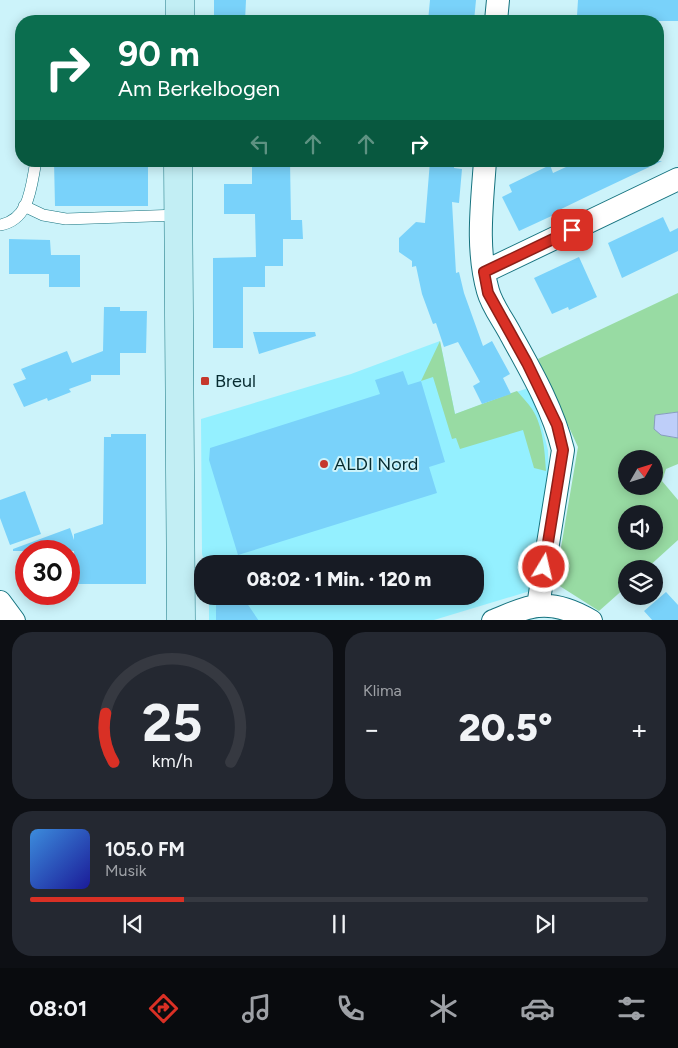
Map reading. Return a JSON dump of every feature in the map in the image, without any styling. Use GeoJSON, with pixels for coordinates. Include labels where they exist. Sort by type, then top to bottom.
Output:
{"type":"FeatureCollection","features":[{"type":"Feature","properties":{"kind":"main road"},"geometry":{"type":"LineString","coordinates":[[180,0],[180,15]]}},
{"type":"Feature","properties":{"kind":"main road"},"geometry":{"type":"LineString","coordinates":[[178,167],[181,620]]}},
{"type":"Feature","properties":{"kind":"street"},"geometry":{"type":"LineString","coordinates":[[497,15],[498,0]]}},
{"type":"Feature","properties":{"kind":"street"},"geometry":{"type":"LineString","coordinates":[[484,167],[479,232],[488,293],[527,363],[557,425],[563,450],[538,606]]}},
{"type":"Feature","properties":{"kind":"street"},"geometry":{"type":"LineString","coordinates":[[484,272],[678,179]]}},
{"type":"Feature","properties":{"kind":"street"},"geometry":{"type":"LineString","coordinates":[[0,602],[14,620]]}},
{"type":"Feature","properties":{"kind":"street"},"geometry":{"type":"LineString","coordinates":[[493,620],[538,606],[557,607],[578,613],[591,620]]}},
{"type":"Feature","properties":{"kind":"lane"},"geometry":{"type":"LineString","coordinates":[[0,225],[8,224],[21,215],[29,196],[35,167]]}},
{"type":"Feature","properties":{"kind":"lane"},"geometry":{"type":"LineString","coordinates":[[24,206],[43,215],[66,218],[179,215]]}},
{"type":"Feature","properties":{"kind":"shaded area"},"geometry":{"type":"Polygon","coordinates":[[[440,341],[455,414],[528,388],[540,419],[548,450],[549,481],[530,591],[484,605],[484,555],[202,555],[201,419],[351,374],[440,341]]]}},
{"type":"Feature","properties":{"kind":"shaded area"},"geometry":{"type":"Polygon","coordinates":[[[678,412],[678,438],[661,435],[654,429],[655,415],[678,412]]]}},
{"type":"Feature","properties":{"kind":"shaded area"},"geometry":{"type":"Polygon","coordinates":[[[209,605],[484,605],[434,620],[209,620],[209,605]]]}},
{"type":"Feature","properties":{"kind":"green space"},"geometry":{"type":"Polygon","coordinates":[[[678,293],[678,412],[655,415],[671,437],[678,438],[678,464],[666,469],[663,478],[663,450],[618,450],[618,495],[663,495],[663,482],[678,500],[678,540],[656,560],[618,560],[618,594],[599,611],[555,583],[578,447],[538,359],[678,293]]]}},
{"type":"Feature","properties":{"kind":"green space"},"geometry":{"type":"Polygon","coordinates":[[[440,341],[455,414],[517,391],[532,409],[539,423],[543,439],[546,471],[534,468],[523,430],[460,449],[456,438],[452,439],[433,377],[421,381],[440,341]]]}},
{"type":"Feature","properties":{"kind":"building"},"geometry":{"type":"Polygon","coordinates":[[[214,0],[246,0],[245,15],[214,15],[214,0]]]}},
{"type":"Feature","properties":{"kind":"building"},"geometry":{"type":"Polygon","coordinates":[[[430,0],[476,0],[475,15],[429,15],[430,0]]]}},
{"type":"Feature","properties":{"kind":"building"},"geometry":{"type":"Polygon","coordinates":[[[578,0],[678,0],[678,21],[664,21],[664,15],[577,15],[578,0]]]}},
{"type":"Feature","properties":{"kind":"building"},"geometry":{"type":"Polygon","coordinates":[[[54,167],[148,167],[148,206],[55,206],[54,167]]]}},
{"type":"Feature","properties":{"kind":"building"},"geometry":{"type":"Polygon","coordinates":[[[252,167],[290,167],[291,220],[302,220],[303,239],[283,239],[283,266],[265,266],[265,287],[243,287],[243,348],[213,348],[213,258],[256,257],[255,214],[224,214],[224,184],[252,184],[252,167]]]}},
{"type":"Feature","properties":{"kind":"building"},"geometry":{"type":"Polygon","coordinates":[[[430,167],[454,167],[462,169],[459,203],[452,202],[456,273],[459,272],[464,293],[483,346],[492,341],[510,374],[503,378],[511,394],[482,404],[473,386],[480,382],[458,342],[444,347],[436,323],[433,324],[422,294],[416,266],[412,267],[412,261],[399,252],[399,238],[416,222],[425,223],[430,167]]]}},
{"type":"Feature","properties":{"kind":"building"},"geometry":{"type":"Polygon","coordinates":[[[546,167],[551,167],[553,173],[566,167],[649,167],[519,231],[502,197],[512,192],[509,185],[546,167]]]}},
{"type":"Feature","properties":{"kind":"building"},"geometry":{"type":"Polygon","coordinates":[[[663,217],[670,232],[678,228],[678,251],[622,278],[608,243],[663,217]]]}},
{"type":"Feature","properties":{"kind":"building"},"geometry":{"type":"Polygon","coordinates":[[[9,239],[50,240],[51,255],[80,255],[80,287],[49,287],[49,274],[9,274],[9,239]]]}},
{"type":"Feature","properties":{"kind":"building"},"geometry":{"type":"Polygon","coordinates":[[[579,257],[597,297],[569,310],[568,307],[552,314],[534,278],[579,257]]]}},
{"type":"Feature","properties":{"kind":"building"},"geometry":{"type":"Polygon","coordinates":[[[104,307],[120,307],[120,311],[147,311],[146,353],[120,353],[120,375],[91,375],[91,381],[69,389],[71,392],[48,401],[47,398],[24,407],[13,384],[26,379],[21,369],[67,351],[72,363],[103,351],[104,307]]]}},
{"type":"Feature","properties":{"kind":"building"},"geometry":{"type":"Polygon","coordinates":[[[253,332],[315,332],[316,336],[259,354],[253,332]]]}},
{"type":"Feature","properties":{"kind":"building","name":"ALDI Nord"},"geometry":{"type":"Polygon","coordinates":[[[403,371],[408,385],[421,381],[445,462],[429,467],[437,493],[238,555],[209,460],[210,448],[380,394],[375,380],[403,371]]]}},
{"type":"Feature","properties":{"kind":"building"},"geometry":{"type":"Polygon","coordinates":[[[111,434],[146,434],[146,584],[80,584],[80,540],[74,540],[74,534],[103,524],[104,437],[111,437],[111,434]]]}},
{"type":"Feature","properties":{"kind":"building"},"geometry":{"type":"Polygon","coordinates":[[[25,491],[41,534],[24,540],[15,540],[15,543],[10,545],[0,518],[0,500],[25,491]]]}},
{"type":"Feature","properties":{"kind":"building"},"geometry":{"type":"Polygon","coordinates":[[[70,528],[74,540],[37,540],[70,528]]]}},
{"type":"Feature","properties":{"kind":"building"},"geometry":{"type":"Polygon","coordinates":[[[666,592],[678,605],[678,620],[652,620],[644,611],[651,605],[663,605],[663,595],[666,592]]]}},
{"type":"Feature","properties":{"kind":"building"},"geometry":{"type":"Polygon","coordinates":[[[216,605],[248,605],[258,620],[216,620],[216,605]]]}},
{"type":"Feature","properties":{"kind":"place","name":"Breul"},"geometry":{"type":"Point","coordinates":[205,381]}},
{"type":"Feature","properties":{"kind":"place","name":"ALDI Nord"},"geometry":{"type":"Point","coordinates":[324,464]}},
{"type":"Feature","properties":{"kind":"route"},"geometry":{"type":"LineString","coordinates":[[544,567],[563,450],[557,425],[527,363],[488,293],[484,272],[572,230]]}}]}
